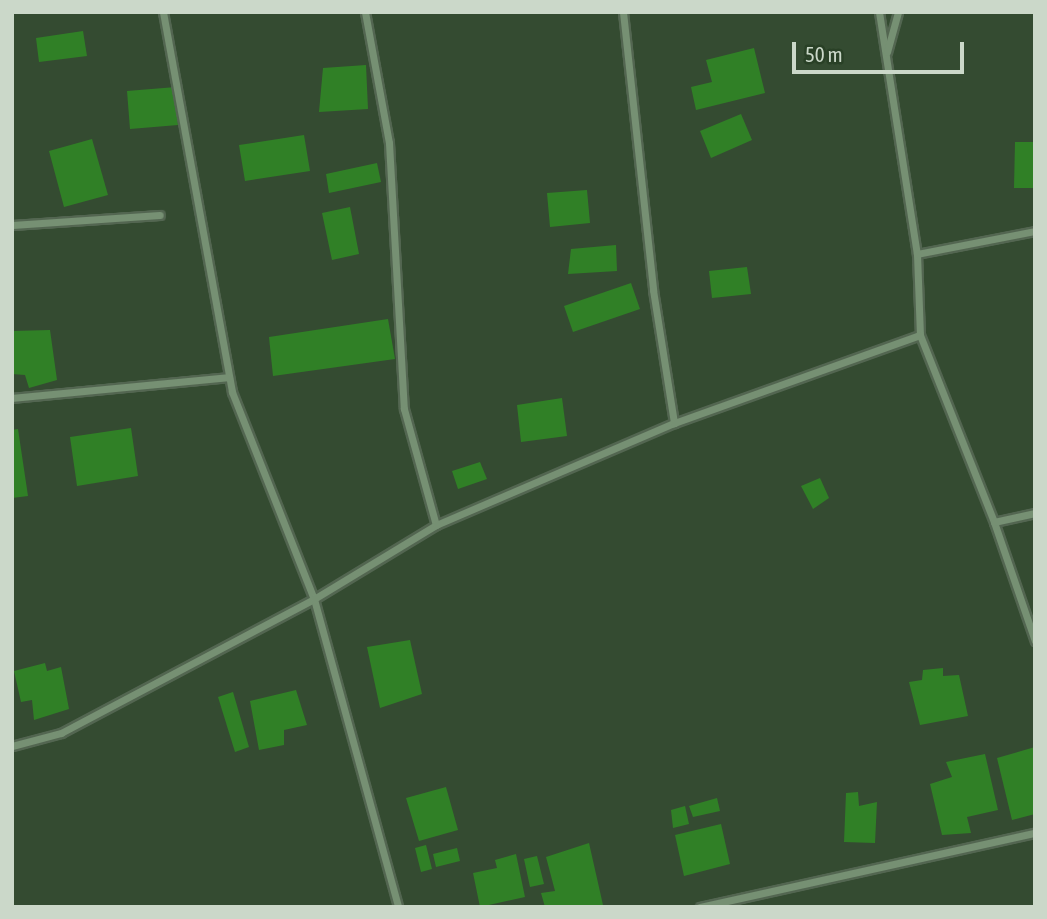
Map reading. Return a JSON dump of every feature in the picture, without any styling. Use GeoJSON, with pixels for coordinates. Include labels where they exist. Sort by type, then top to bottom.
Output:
{"type":"FeatureCollection","features":[{"type":"Feature","properties":{"kind":"street"},"geometry":{"type":"LineString","coordinates":[[163,12],[229,377],[314,599],[398,907]]}},
{"type":"Feature","properties":{"kind":"street"},"geometry":{"type":"LineString","coordinates":[[365,12],[389,143],[404,409],[436,525]]}},
{"type":"Feature","properties":{"kind":"street"},"geometry":{"type":"LineString","coordinates":[[623,12],[653,290],[674,423]]}},
{"type":"Feature","properties":{"kind":"street"},"geometry":{"type":"LineString","coordinates":[[879,12],[917,254],[920,335],[994,522],[1035,641]]}},
{"type":"Feature","properties":{"kind":"street"},"geometry":{"type":"LineString","coordinates":[[886,56],[898,12]]}},
{"type":"Feature","properties":{"kind":"street"},"geometry":{"type":"LineString","coordinates":[[12,225],[160,215]]}},
{"type":"Feature","properties":{"kind":"street"},"geometry":{"type":"LineString","coordinates":[[917,254],[1035,231]]}},
{"type":"Feature","properties":{"kind":"street"},"geometry":{"type":"LineString","coordinates":[[12,746],[61,733],[314,599],[436,525],[674,423],[920,335]]}},
{"type":"Feature","properties":{"kind":"street"},"geometry":{"type":"LineString","coordinates":[[12,398],[229,377]]}},
{"type":"Feature","properties":{"kind":"street"},"geometry":{"type":"LineString","coordinates":[[994,522],[1035,513]]}},
{"type":"Feature","properties":{"kind":"street"},"geometry":{"type":"LineString","coordinates":[[700,907],[1035,833]]}},
{"type":"Feature","properties":{"kind":"building"},"geometry":{"type":"Polygon","coordinates":[[[83,31],[87,56],[39,62],[36,38],[83,31]]]}},
{"type":"Feature","properties":{"kind":"building"},"geometry":{"type":"Polygon","coordinates":[[[754,48],[765,93],[696,110],[691,87],[712,82],[706,60],[754,48]]]}},
{"type":"Feature","properties":{"kind":"building"},"geometry":{"type":"Polygon","coordinates":[[[366,65],[368,109],[319,112],[323,68],[366,65]]]}},
{"type":"Feature","properties":{"kind":"building"},"geometry":{"type":"Polygon","coordinates":[[[176,87],[178,125],[130,129],[127,91],[176,87]]]}},
{"type":"Feature","properties":{"kind":"building"},"geometry":{"type":"Polygon","coordinates":[[[741,114],[752,140],[711,158],[700,131],[741,114]]]}},
{"type":"Feature","properties":{"kind":"building"},"geometry":{"type":"Polygon","coordinates":[[[304,135],[310,171],[245,181],[239,145],[304,135]]]}},
{"type":"Feature","properties":{"kind":"building"},"geometry":{"type":"Polygon","coordinates":[[[92,139],[108,195],[64,207],[49,151],[92,139]]]}},
{"type":"Feature","properties":{"kind":"building"},"geometry":{"type":"Polygon","coordinates":[[[1015,142],[1035,142],[1035,188],[1014,188],[1015,142]]]}},
{"type":"Feature","properties":{"kind":"building"},"geometry":{"type":"Polygon","coordinates":[[[377,163],[381,182],[329,193],[326,174],[377,163]]]}},
{"type":"Feature","properties":{"kind":"building"},"geometry":{"type":"Polygon","coordinates":[[[587,190],[590,223],[550,227],[547,193],[587,190]]]}},
{"type":"Feature","properties":{"kind":"building"},"geometry":{"type":"Polygon","coordinates":[[[350,207],[359,254],[332,260],[322,213],[350,207]]]}},
{"type":"Feature","properties":{"kind":"building"},"geometry":{"type":"Polygon","coordinates":[[[616,245],[617,271],[568,274],[571,249],[616,245]]]}},
{"type":"Feature","properties":{"kind":"building"},"geometry":{"type":"Polygon","coordinates":[[[747,267],[751,294],[712,298],[709,271],[747,267]]]}},
{"type":"Feature","properties":{"kind":"building"},"geometry":{"type":"Polygon","coordinates":[[[631,283],[640,309],[573,332],[564,306],[631,283]]]}},
{"type":"Feature","properties":{"kind":"building"},"geometry":{"type":"Polygon","coordinates":[[[388,319],[395,359],[273,376],[269,337],[388,319]]]}},
{"type":"Feature","properties":{"kind":"building"},"geometry":{"type":"Polygon","coordinates":[[[50,330],[57,380],[29,388],[25,375],[12,374],[12,331],[50,330]]]}},
{"type":"Feature","properties":{"kind":"building"},"geometry":{"type":"Polygon","coordinates":[[[562,398],[567,436],[521,442],[517,405],[562,398]]]}},
{"type":"Feature","properties":{"kind":"building"},"geometry":{"type":"Polygon","coordinates":[[[131,428],[138,476],[77,486],[70,437],[131,428]]]}},
{"type":"Feature","properties":{"kind":"building"},"geometry":{"type":"Polygon","coordinates":[[[18,429],[28,496],[12,498],[12,430],[18,429]]]}},
{"type":"Feature","properties":{"kind":"building"},"geometry":{"type":"Polygon","coordinates":[[[480,462],[487,479],[458,489],[452,471],[480,462]]]}},
{"type":"Feature","properties":{"kind":"building"},"geometry":{"type":"Polygon","coordinates":[[[820,478],[829,498],[813,509],[801,486],[820,478]]]}},
{"type":"Feature","properties":{"kind":"building"},"geometry":{"type":"Polygon","coordinates":[[[410,640],[422,694],[380,708],[367,647],[410,640]]]}},
{"type":"Feature","properties":{"kind":"building"},"geometry":{"type":"Polygon","coordinates":[[[45,663],[47,671],[61,667],[69,709],[34,720],[32,700],[21,702],[14,671],[45,663]]]}},
{"type":"Feature","properties":{"kind":"building"},"geometry":{"type":"Polygon","coordinates":[[[943,668],[943,676],[959,675],[968,716],[920,725],[909,682],[922,680],[923,670],[943,668]]]}},
{"type":"Feature","properties":{"kind":"building"},"geometry":{"type":"Polygon","coordinates":[[[296,690],[307,725],[284,730],[284,745],[259,750],[250,701],[296,690]]]}},
{"type":"Feature","properties":{"kind":"building"},"geometry":{"type":"Polygon","coordinates":[[[233,692],[249,747],[235,752],[218,697],[233,692]]]}},
{"type":"Feature","properties":{"kind":"building"},"geometry":{"type":"Polygon","coordinates":[[[1035,747],[1035,814],[1012,820],[997,758],[1035,747]]]}},
{"type":"Feature","properties":{"kind":"building"},"geometry":{"type":"Polygon","coordinates":[[[985,754],[998,810],[967,817],[971,833],[942,835],[930,784],[952,777],[946,762],[985,754]]]}},
{"type":"Feature","properties":{"kind":"building"},"geometry":{"type":"Polygon","coordinates":[[[446,787],[458,830],[419,841],[406,798],[446,787]]]}},
{"type":"Feature","properties":{"kind":"building"},"geometry":{"type":"Polygon","coordinates":[[[858,792],[859,806],[877,802],[875,843],[844,842],[846,793],[858,792]]]}},
{"type":"Feature","properties":{"kind":"building"},"geometry":{"type":"Polygon","coordinates":[[[717,798],[720,811],[693,817],[689,806],[717,798]]]}},
{"type":"Feature","properties":{"kind":"building"},"geometry":{"type":"Polygon","coordinates":[[[685,806],[689,824],[673,828],[671,810],[685,806]]]}},
{"type":"Feature","properties":{"kind":"building"},"geometry":{"type":"Polygon","coordinates":[[[721,824],[730,864],[684,876],[675,835],[721,824]]]}},
{"type":"Feature","properties":{"kind":"building"},"geometry":{"type":"Polygon","coordinates":[[[589,843],[603,905],[545,907],[541,893],[555,891],[546,857],[589,843]]]}},
{"type":"Feature","properties":{"kind":"building"},"geometry":{"type":"Polygon","coordinates":[[[426,845],[432,869],[421,872],[415,848],[426,845]]]}},
{"type":"Feature","properties":{"kind":"building"},"geometry":{"type":"Polygon","coordinates":[[[457,848],[460,861],[436,867],[433,854],[457,848]]]}},
{"type":"Feature","properties":{"kind":"building"},"geometry":{"type":"Polygon","coordinates":[[[516,854],[525,897],[480,907],[473,873],[497,868],[495,860],[516,854]]]}},
{"type":"Feature","properties":{"kind":"building"},"geometry":{"type":"Polygon","coordinates":[[[537,856],[544,884],[530,887],[524,859],[537,856]]]}}]}
